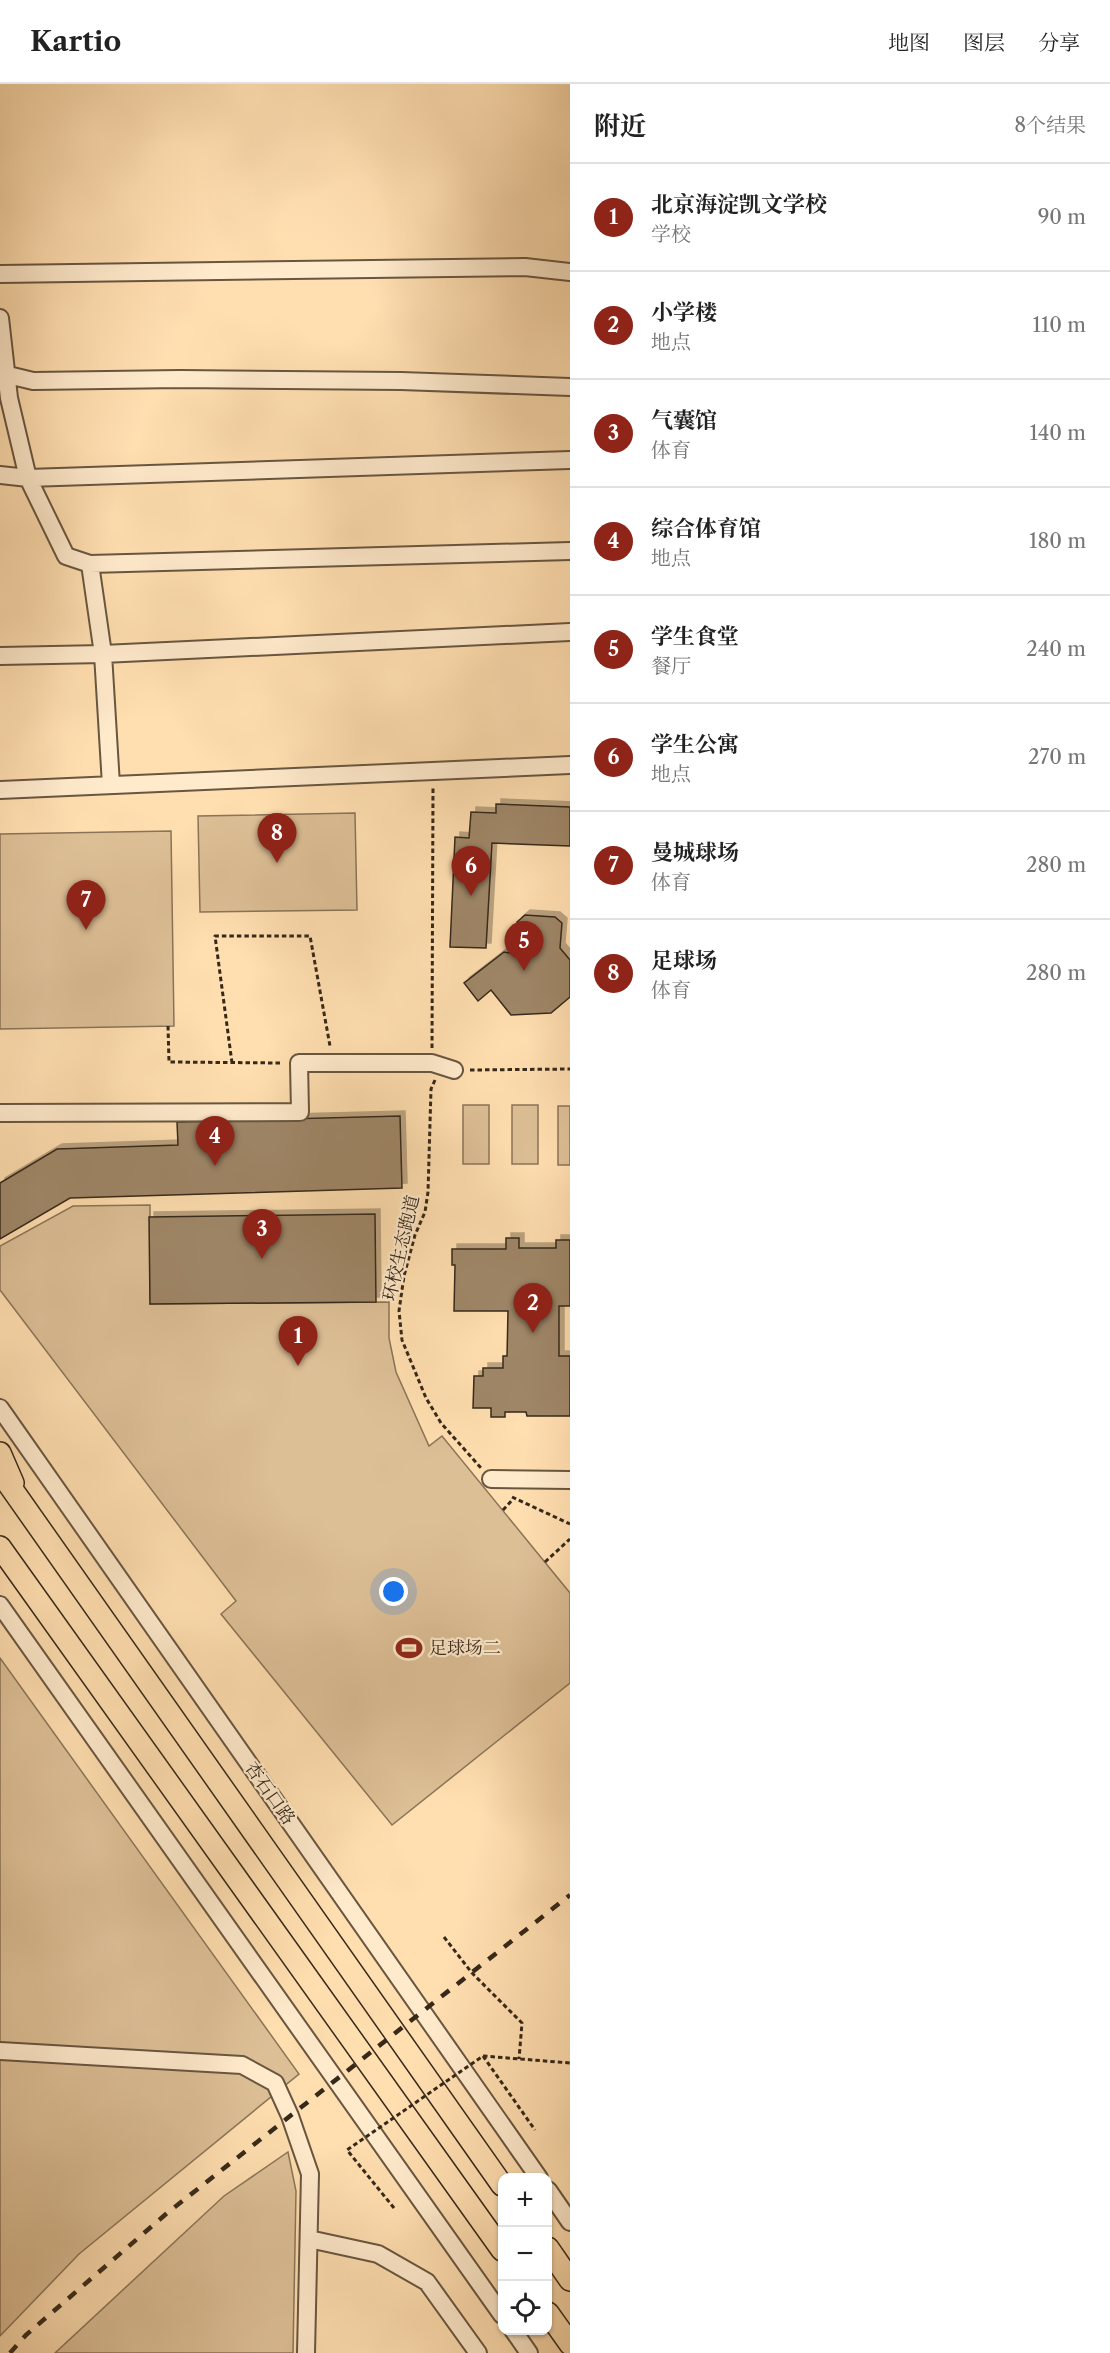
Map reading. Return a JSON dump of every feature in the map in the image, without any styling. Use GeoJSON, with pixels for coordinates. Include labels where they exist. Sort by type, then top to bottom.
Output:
{"type":"FeatureCollection","features":[{"type":"Feature","properties":{"kind":"main road"},"geometry":{"type":"LineString","coordinates":[[0,1453],[21,1500]]}},
{"type":"Feature","properties":{"kind":"main road","name":"杏石口路"},"geometry":{"type":"LineString","coordinates":[[0,1472],[498,2179]]}},
{"type":"Feature","properties":{"kind":"main road"},"geometry":{"type":"LineString","coordinates":[[1,1548],[498,2244]]}},
{"type":"Feature","properties":{"kind":"main road"},"geometry":{"type":"LineString","coordinates":[[552,2254],[570,2280]]}},
{"type":"Feature","properties":{"kind":"main road"},"geometry":{"type":"LineString","coordinates":[[552,2319],[570,2344]]}},
{"type":"Feature","properties":{"kind":"street"},"geometry":{"type":"LineString","coordinates":[[0,274],[525,267],[570,272]]}},
{"type":"Feature","properties":{"kind":"street"},"geometry":{"type":"LineString","coordinates":[[0,318],[3,374],[28,478],[66,556],[90,564],[570,550]]}},
{"type":"Feature","properties":{"kind":"street"},"geometry":{"type":"LineString","coordinates":[[3,374],[33,381],[180,379],[378,381],[570,387]]}},
{"type":"Feature","properties":{"kind":"street"},"geometry":{"type":"LineString","coordinates":[[0,475],[28,478],[570,460]]}},
{"type":"Feature","properties":{"kind":"street"},"geometry":{"type":"LineString","coordinates":[[90,564],[103,654],[111,785]]}},
{"type":"Feature","properties":{"kind":"street"},"geometry":{"type":"LineString","coordinates":[[0,656],[103,654],[570,632]]}},
{"type":"Feature","properties":{"kind":"street"},"geometry":{"type":"LineString","coordinates":[[0,790],[570,765]]}},
{"type":"Feature","properties":{"kind":"street"},"geometry":{"type":"LineString","coordinates":[[0,1113],[300,1112],[298,1063],[432,1063],[454,1070]]}},
{"type":"Feature","properties":{"kind":"street","name":"杏石口路"},"geometry":{"type":"LineString","coordinates":[[0,1408],[536,2173]]}},
{"type":"Feature","properties":{"kind":"street"},"geometry":{"type":"LineString","coordinates":[[491,1479],[570,1480]]}},
{"type":"Feature","properties":{"kind":"street"},"geometry":{"type":"LineString","coordinates":[[0,1605],[498,2309]]}},
{"type":"Feature","properties":{"kind":"street"},"geometry":{"type":"LineString","coordinates":[[0,2051],[242,2065],[275,2083],[290,2116],[310,2174],[306,2353]]}},
{"type":"Feature","properties":{"kind":"street"},"geometry":{"type":"LineString","coordinates":[[552,2196],[570,2222]]}},
{"type":"Feature","properties":{"kind":"street"},"geometry":{"type":"LineString","coordinates":[[309,2239],[378,2254],[427,2282],[478,2353]]}},
{"type":"Feature","properties":{"kind":"street"},"geometry":{"type":"LineString","coordinates":[[516,2335],[529,2353]]}},
{"type":"Feature","properties":{"kind":"path"},"geometry":{"type":"LineString","coordinates":[[432,1063],[433,771]]}},
{"type":"Feature","properties":{"kind":"path"},"geometry":{"type":"LineString","coordinates":[[232,1063],[215,936],[310,936],[333,1063]]}},
{"type":"Feature","properties":{"kind":"path"},"geometry":{"type":"LineString","coordinates":[[168,1026],[170,1062],[298,1063]]}},
{"type":"Feature","properties":{"kind":"path"},"geometry":{"type":"LineString","coordinates":[[454,1070],[570,1070]]}},
{"type":"Feature","properties":{"kind":"path","name":"环校生态跑道"},"geometry":{"type":"LineString","coordinates":[[454,1070],[438,1074],[431,1089],[428,1192],[425,1212],[415,1235],[404,1276],[399,1311],[402,1340],[426,1398],[441,1423],[491,1479],[514,1498],[570,1524]]}},
{"type":"Feature","properties":{"kind":"path"},"geometry":{"type":"LineString","coordinates":[[503,1510],[514,1498]]}},
{"type":"Feature","properties":{"kind":"path"},"geometry":{"type":"LineString","coordinates":[[544,1562],[570,1539]]}},
{"type":"Feature","properties":{"kind":"path"},"geometry":{"type":"LineString","coordinates":[[444,1937],[472,1973],[522,2024],[519,2059]]}},
{"type":"Feature","properties":{"kind":"path"},"geometry":{"type":"LineString","coordinates":[[483,2056],[535,2130]]}},
{"type":"Feature","properties":{"kind":"path"},"geometry":{"type":"LineString","coordinates":[[394,2208],[347,2150],[483,2056],[570,2063]]}},
{"type":"Feature","properties":{"kind":"shaded area"},"geometry":{"type":"Polygon","coordinates":[[[355,813],[357,910],[200,912],[198,816],[355,813]]]}},
{"type":"Feature","properties":{"kind":"shaded area"},"geometry":{"type":"Polygon","coordinates":[[[171,831],[174,1026],[0,1029],[0,834],[171,831]]]}},
{"type":"Feature","properties":{"kind":"shaded area"},"geometry":{"type":"Polygon","coordinates":[[[463,1105],[489,1105],[489,1164],[463,1164],[463,1105]]]}},
{"type":"Feature","properties":{"kind":"shaded area"},"geometry":{"type":"Polygon","coordinates":[[[512,1105],[538,1105],[538,1164],[512,1164],[512,1105]]]}},
{"type":"Feature","properties":{"kind":"shaded area"},"geometry":{"type":"Polygon","coordinates":[[[558,1106],[570,1106],[570,1165],[558,1165],[558,1106]]]}},
{"type":"Feature","properties":{"kind":"shaded area"},"geometry":{"type":"Polygon","coordinates":[[[150,1205],[150,1304],[389,1302],[389,1338],[396,1372],[429,1446],[442,1436],[570,1593],[570,1683],[392,1825],[221,1614],[236,1601],[0,1290],[0,1246],[73,1206],[150,1205]]]}},
{"type":"Feature","properties":{"kind":"shaded area"},"geometry":{"type":"Polygon","coordinates":[[[0,1658],[299,2074],[79,2254],[0,2336],[0,1658]]]}},
{"type":"Feature","properties":{"kind":"shaded area"},"geometry":{"type":"Polygon","coordinates":[[[288,2152],[296,2191],[293,2353],[55,2353],[224,2196],[288,2152]]]}},
{"type":"Feature","properties":{"kind":"building"},"geometry":{"type":"Polygon","coordinates":[[[496,804],[570,807],[570,846],[492,843],[486,948],[450,947],[455,837],[469,838],[471,812],[496,813],[496,804]]]}},
{"type":"Feature","properties":{"kind":"building"},"geometry":{"type":"Polygon","coordinates":[[[525,915],[555,917],[562,923],[560,948],[570,960],[570,997],[551,1013],[511,1015],[491,990],[478,1001],[464,983],[504,952],[510,953],[517,943],[517,922],[525,915]]]}},
{"type":"Feature","properties":{"kind":"building"},"geometry":{"type":"Polygon","coordinates":[[[400,1116],[402,1188],[70,1198],[0,1239],[0,1183],[57,1149],[178,1145],[177,1122],[400,1116]]]}},
{"type":"Feature","properties":{"kind":"building"},"geometry":{"type":"Polygon","coordinates":[[[375,1214],[376,1302],[150,1304],[149,1217],[375,1214]]]}},
{"type":"Feature","properties":{"kind":"building"},"geometry":{"type":"Polygon","coordinates":[[[506,1238],[519,1238],[519,1248],[556,1248],[556,1240],[570,1240],[570,1306],[559,1306],[559,1356],[570,1356],[570,1416],[527,1416],[526,1412],[505,1412],[505,1417],[491,1417],[491,1408],[473,1408],[474,1376],[483,1376],[483,1368],[503,1368],[503,1356],[507,1356],[508,1311],[454,1311],[455,1265],[452,1265],[452,1249],[506,1249],[506,1238]]]}},
{"type":"Feature","properties":{"kind":"railway"},"geometry":{"type":"LineString","coordinates":[[10,2353],[26,2335],[166,2214],[570,1895]]}},
{"type":"Feature","properties":{"kind":"place","name":"足球场"},"geometry":{"type":"Point","coordinates":[277,863]}},
{"type":"Feature","properties":{"kind":"place","name":"学生公寓"},"geometry":{"type":"Point","coordinates":[471,896]}},
{"type":"Feature","properties":{"kind":"place","name":"曼城球场"},"geometry":{"type":"Point","coordinates":[86,930]}},
{"type":"Feature","properties":{"kind":"place","name":"学生食堂"},"geometry":{"type":"Point","coordinates":[524,971]}},
{"type":"Feature","properties":{"kind":"place","name":"综合体育馆"},"geometry":{"type":"Point","coordinates":[215,1166]}},
{"type":"Feature","properties":{"kind":"place","name":"气囊馆"},"geometry":{"type":"Point","coordinates":[262,1259]}},
{"type":"Feature","properties":{"kind":"place","name":"小学楼"},"geometry":{"type":"Point","coordinates":[533,1333]}},
{"type":"Feature","properties":{"kind":"place","name":"北京海淀凯文学校"},"geometry":{"type":"Point","coordinates":[298,1366]}},
{"type":"Feature","properties":{"kind":"place","name":"足球场二"},"geometry":{"type":"Point","coordinates":[409,1648]}}]}
